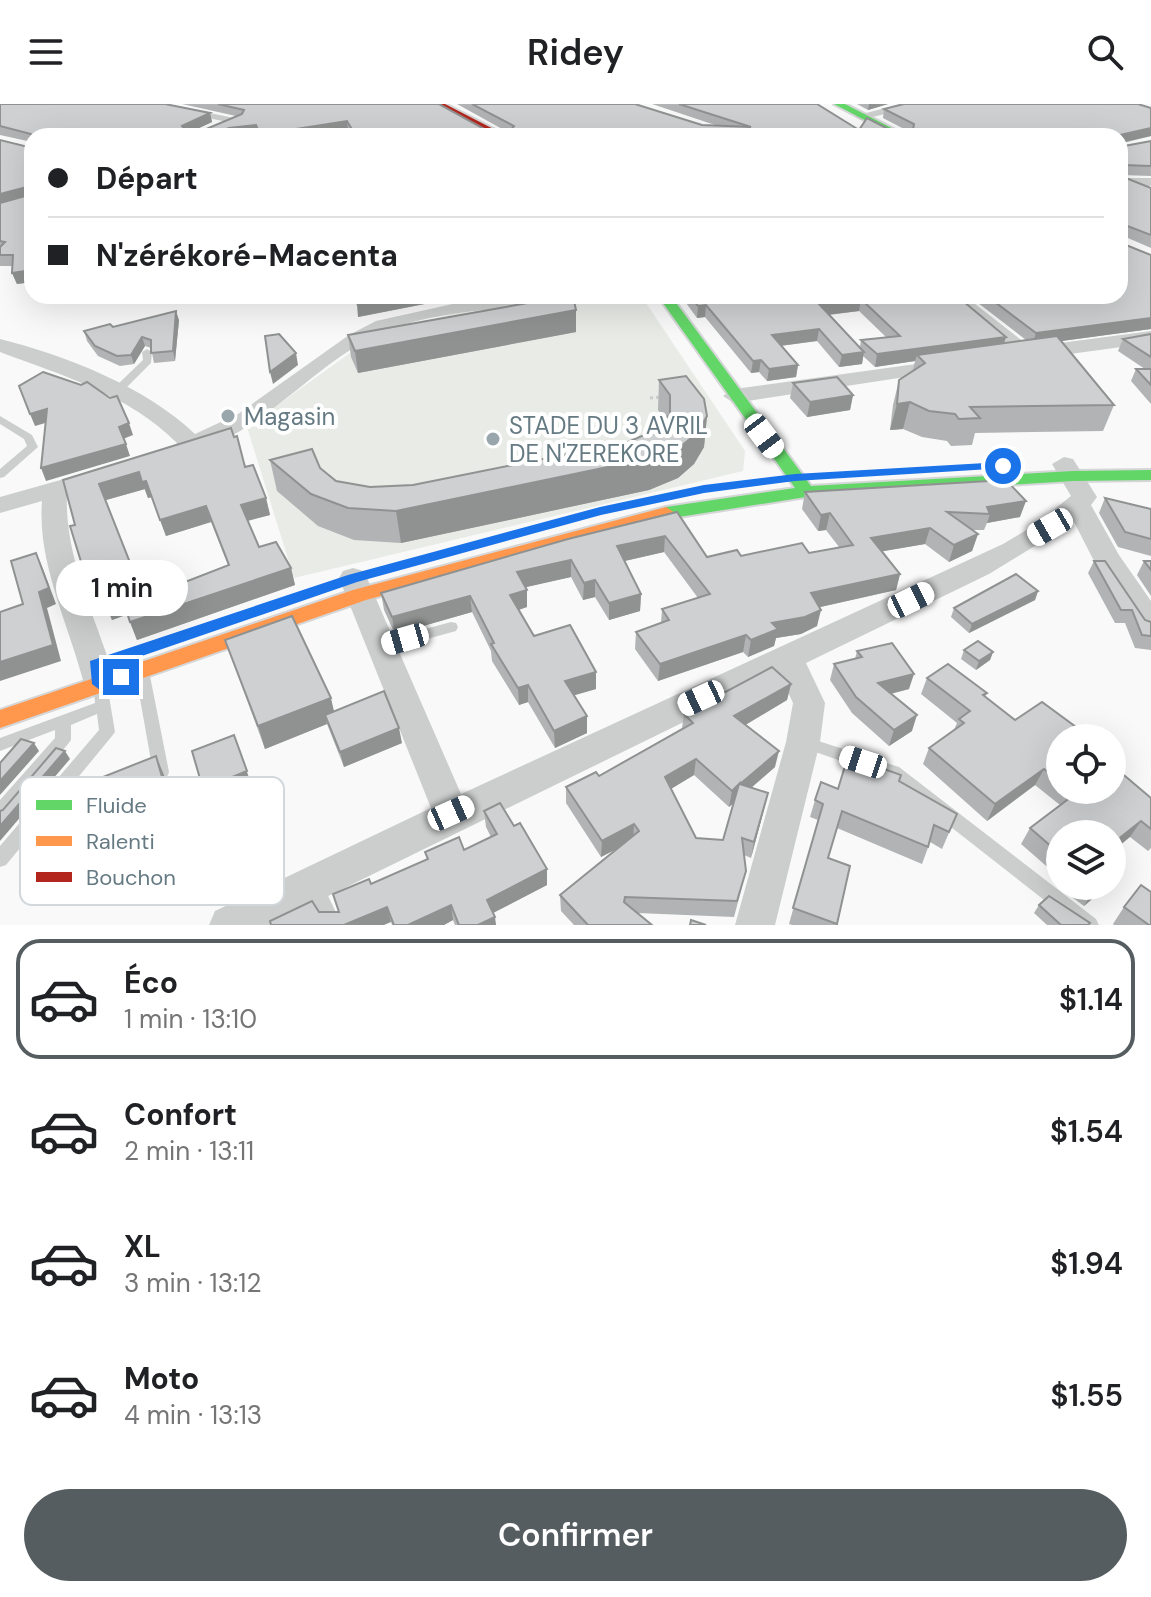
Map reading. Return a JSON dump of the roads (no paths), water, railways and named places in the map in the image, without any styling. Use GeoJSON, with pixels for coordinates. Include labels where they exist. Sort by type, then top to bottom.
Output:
{"type":"FeatureCollection","features":[{"type":"Feature","properties":{"kind":"main road"},"geometry":{"type":"LineString","coordinates":[[438,104],[486,128]]}},
{"type":"Feature","properties":{"kind":"main road"},"geometry":{"type":"LineString","coordinates":[[838,104],[886,128]]}},
{"type":"Feature","properties":{"kind":"main road"},"geometry":{"type":"LineString","coordinates":[[670,304],[800,485]]}},
{"type":"Feature","properties":{"kind":"main road"},"geometry":{"type":"LineString","coordinates":[[1083,490],[1151,463]]}},
{"type":"Feature","properties":{"kind":"main road"},"geometry":{"type":"LineString","coordinates":[[543,526],[704,489],[800,485],[1083,490],[1151,475]]}},
{"type":"Feature","properties":{"kind":"main road"},"geometry":{"type":"LineString","coordinates":[[156,645],[356,587],[616,524],[800,485]]}},
{"type":"Feature","properties":{"kind":"main road"},"geometry":{"type":"LineString","coordinates":[[0,719],[98,677],[142,669],[427,557]]}},
{"type":"Feature","properties":{"kind":"street"},"geometry":{"type":"LineString","coordinates":[[147,104],[237,120],[217,128]]}},
{"type":"Feature","properties":{"kind":"street"},"geometry":{"type":"LineString","coordinates":[[861,116],[918,104]]}},
{"type":"Feature","properties":{"kind":"street"},"geometry":{"type":"LineString","coordinates":[[1128,182],[1151,182]]}},
{"type":"Feature","properties":{"kind":"street"},"geometry":{"type":"LineString","coordinates":[[164,455],[246,419],[356,339],[383,325],[457,309],[509,304]]}},
{"type":"Feature","properties":{"kind":"street"},"geometry":{"type":"LineString","coordinates":[[963,304],[1026,354]]}},
{"type":"Feature","properties":{"kind":"street"},"geometry":{"type":"LineString","coordinates":[[996,358],[1151,337]]}},
{"type":"Feature","properties":{"kind":"street"},"geometry":{"type":"LineString","coordinates":[[0,345],[119,389],[162,414],[192,444]]}},
{"type":"Feature","properties":{"kind":"street"},"geometry":{"type":"LineString","coordinates":[[734,396],[965,363]]}},
{"type":"Feature","properties":{"kind":"street"},"geometry":{"type":"LineString","coordinates":[[0,505],[123,469]]}},
{"type":"Feature","properties":{"kind":"street"},"geometry":{"type":"LineString","coordinates":[[55,489],[51,516],[57,552],[98,677]]}},
{"type":"Feature","properties":{"kind":"street"},"geometry":{"type":"LineString","coordinates":[[284,897],[451,813],[788,658],[1006,552],[1083,490],[1107,559],[1151,623]]}},
{"type":"Feature","properties":{"kind":"street"},"geometry":{"type":"LineString","coordinates":[[356,587],[451,813]]}},
{"type":"Feature","properties":{"kind":"street"},"geometry":{"type":"LineString","coordinates":[[755,925],[803,742],[809,703],[788,658]]}},
{"type":"Feature","properties":{"kind":"street"},"geometry":{"type":"LineString","coordinates":[[229,925],[268,905]]}},
{"type":"Feature","properties":{"kind":"lane"},"geometry":{"type":"LineString","coordinates":[[1128,185],[1151,195]]}},
{"type":"Feature","properties":{"kind":"lane"},"geometry":{"type":"LineString","coordinates":[[119,389],[148,361],[147,352]]}},
{"type":"Feature","properties":{"kind":"lane"},"geometry":{"type":"LineString","coordinates":[[0,419],[28,437],[33,447],[0,475]]}},
{"type":"Feature","properties":{"kind":"lane"},"geometry":{"type":"LineString","coordinates":[[383,646],[451,627]]}},
{"type":"Feature","properties":{"kind":"lane"},"geometry":{"type":"LineString","coordinates":[[142,669],[161,772]]}},
{"type":"Feature","properties":{"kind":"lane"},"geometry":{"type":"LineString","coordinates":[[0,745],[63,721],[98,677]]}},
{"type":"Feature","properties":{"kind":"lane"},"geometry":{"type":"LineString","coordinates":[[69,777],[107,732],[98,677]]}},
{"type":"Feature","properties":{"kind":"lane"},"geometry":{"type":"LineString","coordinates":[[31,777],[63,740],[63,721]]}},
{"type":"Feature","properties":{"kind":"lane"},"geometry":{"type":"LineString","coordinates":[[803,742],[893,772],[1090,925]]}},
{"type":"Feature","properties":{"kind":"lane"},"geometry":{"type":"LineString","coordinates":[[0,812],[20,789]]}},
{"type":"Feature","properties":{"kind":"lane"},"geometry":{"type":"LineString","coordinates":[[0,859],[20,835]]}},
{"type":"Feature","properties":{"kind":"lane"},"geometry":{"type":"LineString","coordinates":[[313,882],[333,925]]}},
{"type":"Feature","properties":{"kind":"place","name":"Magasin"},"geometry":{"type":"Point","coordinates":[228,416]}},
{"type":"Feature","properties":{"kind":"place","name":"STADE DU 3 AVRIL DE N'ZEREKORE"},"geometry":{"type":"Point","coordinates":[493,439]}}]}
